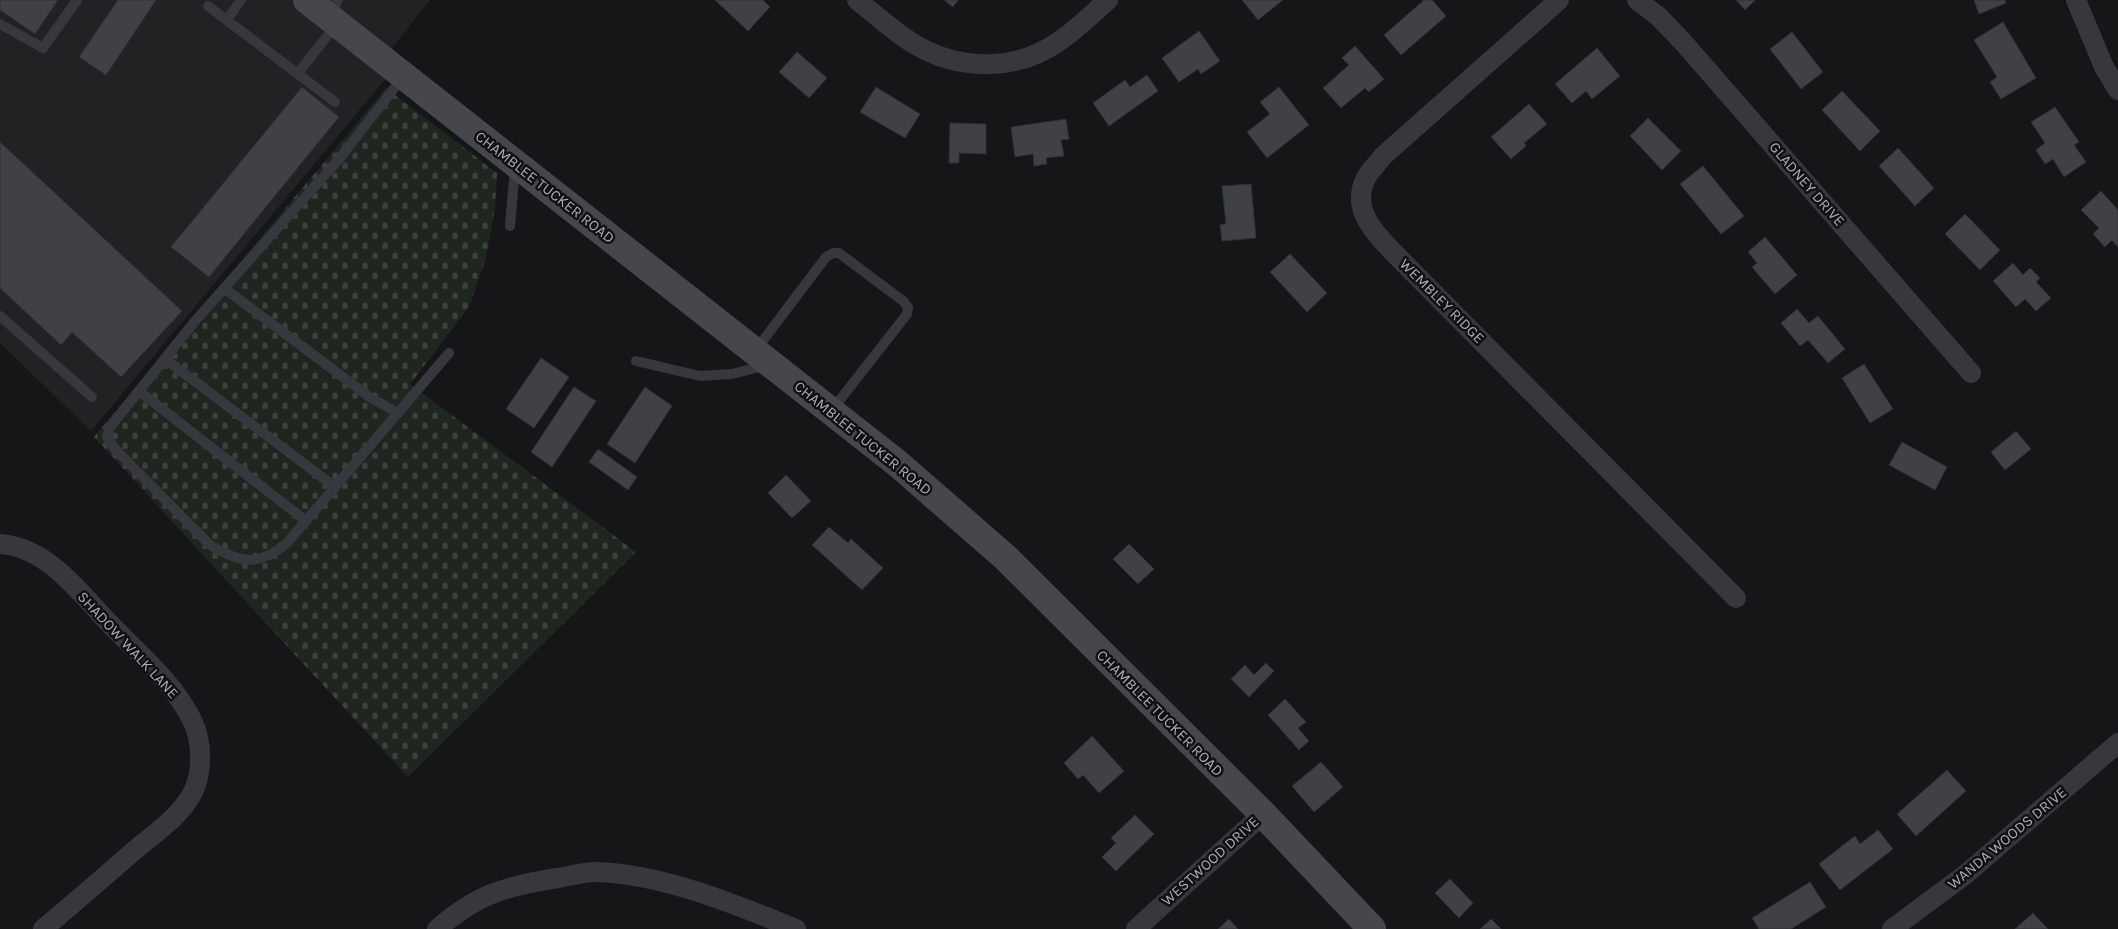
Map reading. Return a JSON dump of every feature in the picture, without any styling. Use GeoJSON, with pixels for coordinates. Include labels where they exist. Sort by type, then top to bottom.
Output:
{"type":"FeatureCollection","features":[{"type":"Feature","properties":{"kind":"main road","name":"CHAMBLEE TUCKER ROAD"},"geometry":{"type":"LineString","coordinates":[[308,0],[335,13],[404,76],[896,463],[1006,558],[1262,814],[1372,929]]}},
{"type":"Feature","properties":{"kind":"street"},"geometry":{"type":"LineString","coordinates":[[857,0],[912,43],[948,60],[985,66],[1030,58],[1058,42],[1108,0]]}},
{"type":"Feature","properties":{"kind":"street","name":"WEMBLEY RIDGE"},"geometry":{"type":"LineString","coordinates":[[1559,0],[1383,156],[1366,178],[1360,198],[1369,227],[1736,598]]}},
{"type":"Feature","properties":{"kind":"street","name":"GLADNEY DRIVE"},"geometry":{"type":"LineString","coordinates":[[1637,0],[1658,16],[1683,42],[1971,373]]}},
{"type":"Feature","properties":{"kind":"street"},"geometry":{"type":"LineString","coordinates":[[2076,0],[2104,67],[2118,90]]}},
{"type":"Feature","properties":{"kind":"street","name":"SHADOW WALK LANE"},"geometry":{"type":"LineString","coordinates":[[0,544],[16,545],[39,556],[64,577],[172,688],[193,722],[200,745],[200,767],[193,791],[175,816],[43,929]]}},
{"type":"Feature","properties":{"kind":"street","name":"WANDA WOODS DRIVE"},"geometry":{"type":"LineString","coordinates":[[1892,929],[1966,874],[2118,743]]}},
{"type":"Feature","properties":{"kind":"street","name":"WESTWOOD DRIVE"},"geometry":{"type":"LineString","coordinates":[[1136,929],[1262,814]]}},
{"type":"Feature","properties":{"kind":"street"},"geometry":{"type":"LineString","coordinates":[[438,929],[462,908],[488,894],[524,883],[594,872],[631,876],[691,889],[795,929]]}},
{"type":"Feature","properties":{"kind":"lane"},"geometry":{"type":"LineString","coordinates":[[0,24],[44,48],[77,0]]}},
{"type":"Feature","properties":{"kind":"lane"},"geometry":{"type":"LineString","coordinates":[[228,20],[241,0]]}},
{"type":"Feature","properties":{"kind":"lane"},"geometry":{"type":"LineString","coordinates":[[208,6],[334,102]]}},
{"type":"Feature","properties":{"kind":"lane"},"geometry":{"type":"LineString","coordinates":[[298,73],[335,13]]}},
{"type":"Feature","properties":{"kind":"lane"},"geometry":{"type":"LineString","coordinates":[[404,76],[339,159],[224,288],[165,359],[110,427],[107,436],[115,449],[210,545],[228,556],[245,560],[259,559],[275,553],[306,520],[449,353]]}},
{"type":"Feature","properties":{"kind":"lane"},"geometry":{"type":"LineString","coordinates":[[510,226],[515,163]]}},
{"type":"Feature","properties":{"kind":"lane"},"geometry":{"type":"LineString","coordinates":[[636,361],[700,376],[732,374],[762,358],[826,257],[833,253],[839,253],[903,301],[908,307],[907,314],[831,412]]}},
{"type":"Feature","properties":{"kind":"lane"},"geometry":{"type":"LineString","coordinates":[[224,288],[371,398],[398,413]]}},
{"type":"Feature","properties":{"kind":"lane"},"geometry":{"type":"LineString","coordinates":[[0,316],[92,397]]}},
{"type":"Feature","properties":{"kind":"lane"},"geometry":{"type":"LineString","coordinates":[[165,359],[335,487]]}},
{"type":"Feature","properties":{"kind":"lane"},"geometry":{"type":"LineString","coordinates":[[139,391],[306,520]]}},
{"type":"Feature","properties":{"kind":"shaded area"},"geometry":{"type":"Polygon","coordinates":[[[0,0],[430,0],[388,53],[398,64],[91,431],[0,343],[0,0]]]}},
{"type":"Feature","properties":{"kind":"green space"},"geometry":{"type":"Polygon","coordinates":[[[386,88],[497,173],[495,208],[486,258],[469,307],[410,384],[636,552],[408,777],[94,437],[386,88]]]}},
{"type":"Feature","properties":{"kind":"building"},"geometry":{"type":"Polygon","coordinates":[[[0,0],[58,0],[35,34],[0,10],[0,0]]]}},
{"type":"Feature","properties":{"kind":"building"},"geometry":{"type":"Polygon","coordinates":[[[118,0],[156,0],[106,75],[79,57],[118,0]]]}},
{"type":"Feature","properties":{"kind":"building"},"geometry":{"type":"Polygon","coordinates":[[[715,0],[763,0],[770,7],[748,31],[715,0]]]}},
{"type":"Feature","properties":{"kind":"building"},"geometry":{"type":"Polygon","coordinates":[[[944,0],[958,0],[953,7],[944,0]]]}},
{"type":"Feature","properties":{"kind":"building"},"geometry":{"type":"Polygon","coordinates":[[[1242,0],[1283,0],[1258,20],[1242,0]]]}},
{"type":"Feature","properties":{"kind":"building"},"geometry":{"type":"Polygon","coordinates":[[[1424,0],[1432,0],[1446,16],[1401,55],[1384,35],[1424,0]]]}},
{"type":"Feature","properties":{"kind":"building"},"geometry":{"type":"Polygon","coordinates":[[[1736,0],[1755,0],[1745,10],[1736,0]]]}},
{"type":"Feature","properties":{"kind":"building"},"geometry":{"type":"Polygon","coordinates":[[[1974,0],[2005,0],[2006,3],[1979,14],[1974,0]]]}},
{"type":"Feature","properties":{"kind":"building"},"geometry":{"type":"Polygon","coordinates":[[[2003,22],[2036,78],[2001,99],[1990,82],[1997,77],[1974,40],[2003,22]]]}},
{"type":"Feature","properties":{"kind":"building"},"geometry":{"type":"Polygon","coordinates":[[[1199,31],[1220,61],[1201,74],[1198,69],[1179,82],[1162,58],[1199,31]]]}},
{"type":"Feature","properties":{"kind":"building"},"geometry":{"type":"Polygon","coordinates":[[[1792,32],[1823,72],[1801,89],[1770,49],[1792,32]]]}},
{"type":"Feature","properties":{"kind":"building"},"geometry":{"type":"Polygon","coordinates":[[[1355,46],[1384,79],[1369,92],[1365,88],[1341,108],[1323,88],[1349,65],[1342,58],[1355,46]]]}},
{"type":"Feature","properties":{"kind":"building"},"geometry":{"type":"Polygon","coordinates":[[[1597,48],[1620,76],[1592,99],[1586,91],[1572,103],[1555,84],[1597,48]]]}},
{"type":"Feature","properties":{"kind":"building"},"geometry":{"type":"Polygon","coordinates":[[[797,52],[827,78],[809,98],[779,72],[797,52]]]}},
{"type":"Feature","properties":{"kind":"building"},"geometry":{"type":"Polygon","coordinates":[[[1147,75],[1158,91],[1109,126],[1093,103],[1125,80],[1130,87],[1147,75]]]}},
{"type":"Feature","properties":{"kind":"building"},"geometry":{"type":"Polygon","coordinates":[[[302,87],[339,117],[209,277],[171,247],[302,87]]]}},
{"type":"Feature","properties":{"kind":"building"},"geometry":{"type":"Polygon","coordinates":[[[876,87],[920,114],[905,138],[860,112],[876,87]]]}},
{"type":"Feature","properties":{"kind":"building"},"geometry":{"type":"Polygon","coordinates":[[[1279,87],[1309,125],[1267,158],[1247,132],[1270,114],[1260,102],[1279,87]]]}},
{"type":"Feature","properties":{"kind":"building"},"geometry":{"type":"Polygon","coordinates":[[[1842,91],[1880,131],[1860,151],[1822,110],[1842,91]]]}},
{"type":"Feature","properties":{"kind":"building"},"geometry":{"type":"Polygon","coordinates":[[[1529,104],[1547,124],[1524,143],[1526,146],[1511,159],[1491,137],[1529,104]]]}},
{"type":"Feature","properties":{"kind":"building"},"geometry":{"type":"Polygon","coordinates":[[[2055,107],[2079,142],[2074,145],[2086,162],[2064,177],[2053,159],[2045,164],[2036,150],[2045,143],[2031,122],[2055,107]]]}},
{"type":"Feature","properties":{"kind":"building"},"geometry":{"type":"Polygon","coordinates":[[[1648,118],[1681,151],[1662,170],[1630,136],[1648,118]]]}},
{"type":"Feature","properties":{"kind":"building"},"geometry":{"type":"Polygon","coordinates":[[[1066,119],[1069,139],[1061,140],[1064,156],[1046,158],[1047,164],[1034,166],[1033,154],[1015,157],[1011,127],[1066,119]]]}},
{"type":"Feature","properties":{"kind":"building"},"geometry":{"type":"Polygon","coordinates":[[[950,123],[986,124],[986,154],[959,153],[959,163],[949,163],[950,123]]]}},
{"type":"Feature","properties":{"kind":"building"},"geometry":{"type":"Polygon","coordinates":[[[0,142],[182,311],[121,377],[72,332],[61,345],[0,288],[0,142]]]}},
{"type":"Feature","properties":{"kind":"building"},"geometry":{"type":"Polygon","coordinates":[[[1898,148],[1934,188],[1915,206],[1879,166],[1898,148]]]}},
{"type":"Feature","properties":{"kind":"building"},"geometry":{"type":"Polygon","coordinates":[[[1703,166],[1744,216],[1721,234],[1680,184],[1703,166]]]}},
{"type":"Feature","properties":{"kind":"building"},"geometry":{"type":"Polygon","coordinates":[[[1251,184],[1256,238],[1222,241],[1220,225],[1226,224],[1222,186],[1251,184]]]}},
{"type":"Feature","properties":{"kind":"building"},"geometry":{"type":"Polygon","coordinates":[[[2101,191],[2118,210],[2118,247],[2112,240],[2105,247],[2093,234],[2099,228],[2081,210],[2101,191]]]}},
{"type":"Feature","properties":{"kind":"building"},"geometry":{"type":"Polygon","coordinates":[[[1965,214],[2000,250],[1980,270],[1945,234],[1965,214]]]}},
{"type":"Feature","properties":{"kind":"building"},"geometry":{"type":"Polygon","coordinates":[[[1765,237],[1797,275],[1775,294],[1752,267],[1757,263],[1748,252],[1765,237]]]}},
{"type":"Feature","properties":{"kind":"building"},"geometry":{"type":"Polygon","coordinates":[[[1290,254],[1327,293],[1307,312],[1270,272],[1290,254]]]}},
{"type":"Feature","properties":{"kind":"building"},"geometry":{"type":"Polygon","coordinates":[[[2013,263],[2023,275],[2030,268],[2040,278],[2036,282],[2051,298],[2036,311],[2025,299],[2016,307],[1993,281],[2013,263]]]}},
{"type":"Feature","properties":{"kind":"building"},"geometry":{"type":"Polygon","coordinates":[[[1797,309],[1809,323],[1818,316],[1845,349],[1828,363],[1808,340],[1800,346],[1781,323],[1797,309]]]}},
{"type":"Feature","properties":{"kind":"building"},"geometry":{"type":"Polygon","coordinates":[[[541,358],[569,377],[534,428],[506,409],[541,358]]]}},
{"type":"Feature","properties":{"kind":"building"},"geometry":{"type":"Polygon","coordinates":[[[1864,364],[1893,409],[1870,423],[1842,378],[1864,364]]]}},
{"type":"Feature","properties":{"kind":"building"},"geometry":{"type":"Polygon","coordinates":[[[574,387],[596,401],[552,467],[531,452],[574,387]]]}},
{"type":"Feature","properties":{"kind":"building"},"geometry":{"type":"Polygon","coordinates":[[[645,387],[672,406],[635,463],[607,444],[645,387]]]}},
{"type":"Feature","properties":{"kind":"building"},"geometry":{"type":"Polygon","coordinates":[[[2016,431],[2031,449],[2005,470],[1991,452],[2016,431]]]}},
{"type":"Feature","properties":{"kind":"building"},"geometry":{"type":"Polygon","coordinates":[[[1902,442],[1947,467],[1935,490],[1889,465],[1902,442]]]}},
{"type":"Feature","properties":{"kind":"building"},"geometry":{"type":"Polygon","coordinates":[[[598,449],[637,477],[628,490],[589,462],[598,449]]]}},
{"type":"Feature","properties":{"kind":"building"},"geometry":{"type":"Polygon","coordinates":[[[786,475],[811,501],[792,518],[768,493],[786,475]]]}},
{"type":"Feature","properties":{"kind":"building"},"geometry":{"type":"Polygon","coordinates":[[[829,527],[848,543],[851,539],[883,568],[862,590],[812,545],[829,527]]]}},
{"type":"Feature","properties":{"kind":"building"},"geometry":{"type":"Polygon","coordinates":[[[1129,544],[1154,569],[1138,584],[1113,559],[1129,544]]]}},
{"type":"Feature","properties":{"kind":"building"},"geometry":{"type":"Polygon","coordinates":[[[1266,663],[1274,671],[1249,697],[1231,679],[1245,665],[1254,675],[1266,663]]]}},
{"type":"Feature","properties":{"kind":"building"},"geometry":{"type":"Polygon","coordinates":[[[1285,699],[1306,722],[1298,728],[1309,741],[1299,750],[1268,715],[1285,699]]]}},
{"type":"Feature","properties":{"kind":"building"},"geometry":{"type":"Polygon","coordinates":[[[1092,736],[1124,771],[1099,793],[1083,775],[1078,779],[1064,763],[1092,736]]]}},
{"type":"Feature","properties":{"kind":"building"},"geometry":{"type":"Polygon","coordinates":[[[1321,762],[1343,787],[1314,812],[1292,786],[1321,762]]]}},
{"type":"Feature","properties":{"kind":"building"},"geometry":{"type":"Polygon","coordinates":[[[1947,770],[1966,791],[1916,836],[1897,814],[1947,770]]]}},
{"type":"Feature","properties":{"kind":"building"},"geometry":{"type":"Polygon","coordinates":[[[1135,815],[1154,834],[1116,871],[1102,857],[1116,843],[1111,838],[1135,815]]]}},
{"type":"Feature","properties":{"kind":"building"},"geometry":{"type":"Polygon","coordinates":[[[1878,830],[1893,849],[1840,890],[1819,864],[1855,836],[1860,844],[1878,830]]]}},
{"type":"Feature","properties":{"kind":"building"},"geometry":{"type":"Polygon","coordinates":[[[1450,879],[1473,903],[1459,918],[1435,893],[1450,879]]]}},
{"type":"Feature","properties":{"kind":"building"},"geometry":{"type":"Polygon","coordinates":[[[1810,882],[1826,907],[1791,929],[1759,929],[1752,918],[1810,882]]]}},
{"type":"Feature","properties":{"kind":"building"},"geometry":{"type":"Polygon","coordinates":[[[2033,913],[2048,929],[2015,929],[2033,913]]]}},
{"type":"Feature","properties":{"kind":"building"},"geometry":{"type":"Polygon","coordinates":[[[1229,919],[1238,929],[1218,929],[1229,919]]]}},
{"type":"Feature","properties":{"kind":"building"},"geometry":{"type":"Polygon","coordinates":[[[1491,919],[1501,929],[1480,929],[1491,919]]]}}]}
